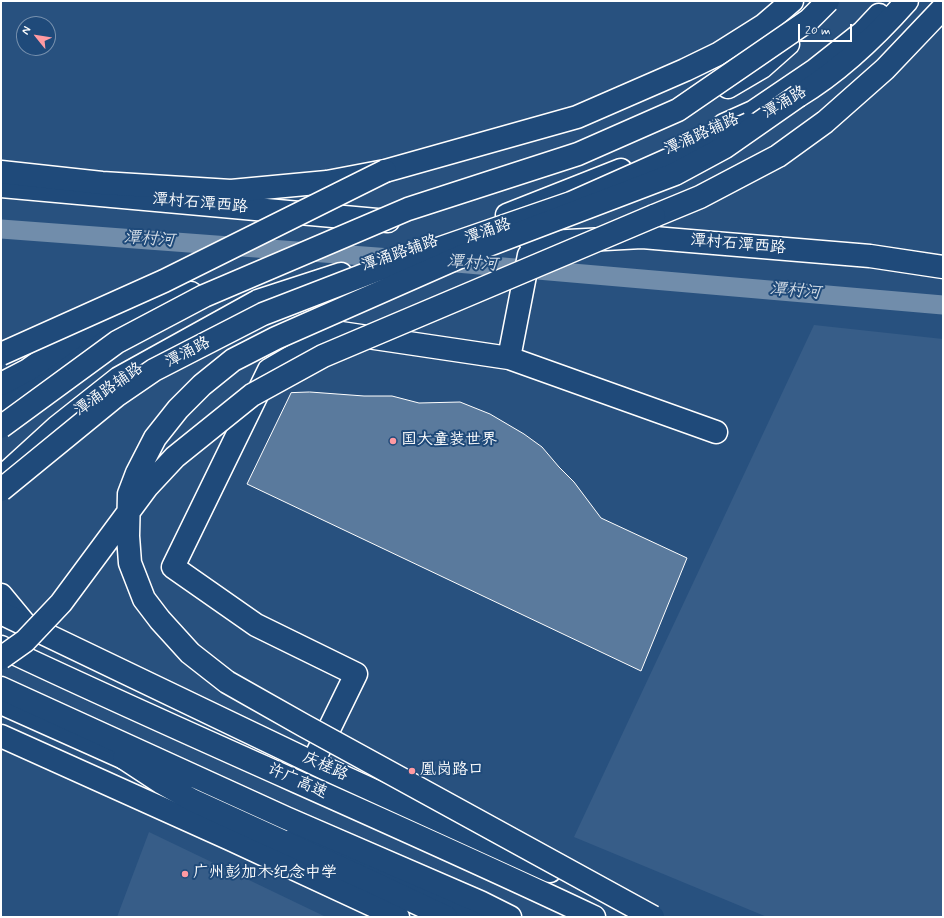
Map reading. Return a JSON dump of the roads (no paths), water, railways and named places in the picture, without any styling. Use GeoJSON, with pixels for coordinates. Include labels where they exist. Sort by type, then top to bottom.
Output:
{"type":"FeatureCollection","features":[{"type":"Feature","properties":{"kind":"main road"},"geometry":{"type":"LineString","coordinates":[[1,172],[102,182],[230,190],[327,182],[385,171],[577,117],[718,54],[764,25],[792,1]]}},
{"type":"Feature","properties":{"kind":"main road"},"geometry":{"type":"LineString","coordinates":[[1,428],[117,342],[204,296],[408,209],[578,154],[678,110],[809,20],[828,1]]}},
{"type":"Feature","properties":{"kind":"main road","name":"潭涌路辅路"},"geometry":{"type":"LineString","coordinates":[[1,400],[117,325],[194,292],[400,222],[523,184],[701,103],[762,67],[840,1]]}},
{"type":"Feature","properties":{"kind":"main road","name":"潭涌路辅路"},"geometry":{"type":"LineString","coordinates":[[2,483],[57,428],[119,378],[258,301],[437,242],[628,167],[753,112],[815,70],[863,32],[892,1]]}},
{"type":"Feature","properties":{"kind":"main road","name":"潭涌路"},"geometry":{"type":"LineString","coordinates":[[2,483],[116,396],[154,370],[263,314],[378,270],[571,203],[765,116],[820,83],[879,32],[907,1]]}},
{"type":"Feature","properties":{"kind":"main road"},"geometry":{"type":"LineString","coordinates":[[1,658],[25,641],[61,602],[147,487],[175,457],[252,395],[324,356],[700,197],[778,156],[825,122],[885,69],[943,8]]}},
{"type":"Feature","properties":{"kind":"main road"},"geometry":{"type":"LineString","coordinates":[[652,917],[227,682],[190,653],[160,620],[144,599],[130,563],[128,536],[129,494],[136,473],[154,438],[178,409],[202,385],[233,360],[276,338],[478,249],[675,174],[725,148],[798,96]]}},
{"type":"Feature","properties":{"kind":"main road"},"geometry":{"type":"LineString","coordinates":[[1,354],[164,281],[385,171]]}},
{"type":"Feature","properties":{"kind":"main road","name":"潭村石潭西路"},"geometry":{"type":"LineString","coordinates":[[1,186],[400,222]]}},
{"type":"Feature","properties":{"kind":"main road"},"geometry":{"type":"LineString","coordinates":[[509,358],[531,244],[521,209]]}},
{"type":"Feature","properties":{"kind":"main road","name":"潭村石潭西路"},"geometry":{"type":"LineString","coordinates":[[531,244],[642,237],[870,256],[943,267]]}},
{"type":"Feature","properties":{"kind":"main road"},"geometry":{"type":"LineString","coordinates":[[1,384],[28,370],[135,294]]}},
{"type":"Feature","properties":{"kind":"main road"},"geometry":{"type":"LineString","coordinates":[[313,762],[356,674],[256,625],[173,567],[269,370],[334,332],[509,358],[716,432]]}},
{"type":"Feature","properties":{"kind":"main road"},"geometry":{"type":"LineString","coordinates":[[1,595],[25,624]]}},
{"type":"Feature","properties":{"kind":"main road","name":"庆槎路"},"geometry":{"type":"LineString","coordinates":[[1,613],[313,762],[652,917]]}},
{"type":"Feature","properties":{"kind":"main road","name":"许广高速"},"geometry":{"type":"LineString","coordinates":[[1,647],[85,687],[496,870],[594,917]]}},
{"type":"Feature","properties":{"kind":"main road"},"geometry":{"type":"LineString","coordinates":[[1,688],[510,917]]}},
{"type":"Feature","properties":{"kind":"main road"},"geometry":{"type":"LineString","coordinates":[[1,695],[170,765]]}},
{"type":"Feature","properties":{"kind":"main road"},"geometry":{"type":"LineString","coordinates":[[1,703],[477,917]]}},
{"type":"Feature","properties":{"kind":"main road"},"geometry":{"type":"LineString","coordinates":[[1,734],[30,744],[39,720]]}},
{"type":"Feature","properties":{"kind":"main road"},"geometry":{"type":"LineString","coordinates":[[1,734],[398,917]]}},
{"type":"Feature","properties":{"kind":"main road"},"geometry":{"type":"LineString","coordinates":[[124,758],[162,783],[192,800],[446,917]]}},
{"type":"Feature","properties":{"kind":"waterway","name":"潭村河"},"geometry":{"type":"LineString","coordinates":[[1,229],[404,259]]}},
{"type":"Feature","properties":{"kind":"waterway","name":"潭村河"},"geometry":{"type":"LineString","coordinates":[[445,262],[943,305]]}},
{"type":"Feature","properties":{"kind":"place","name":"国大童装世界"},"geometry":{"type":"Point","coordinates":[393,441]}},
{"type":"Feature","properties":{"kind":"place","name":"凰岗路口"},"geometry":{"type":"Point","coordinates":[412,771]}},
{"type":"Feature","properties":{"kind":"place","name":"广州彭加木纪念中学"},"geometry":{"type":"Point","coordinates":[185,874]}}]}
